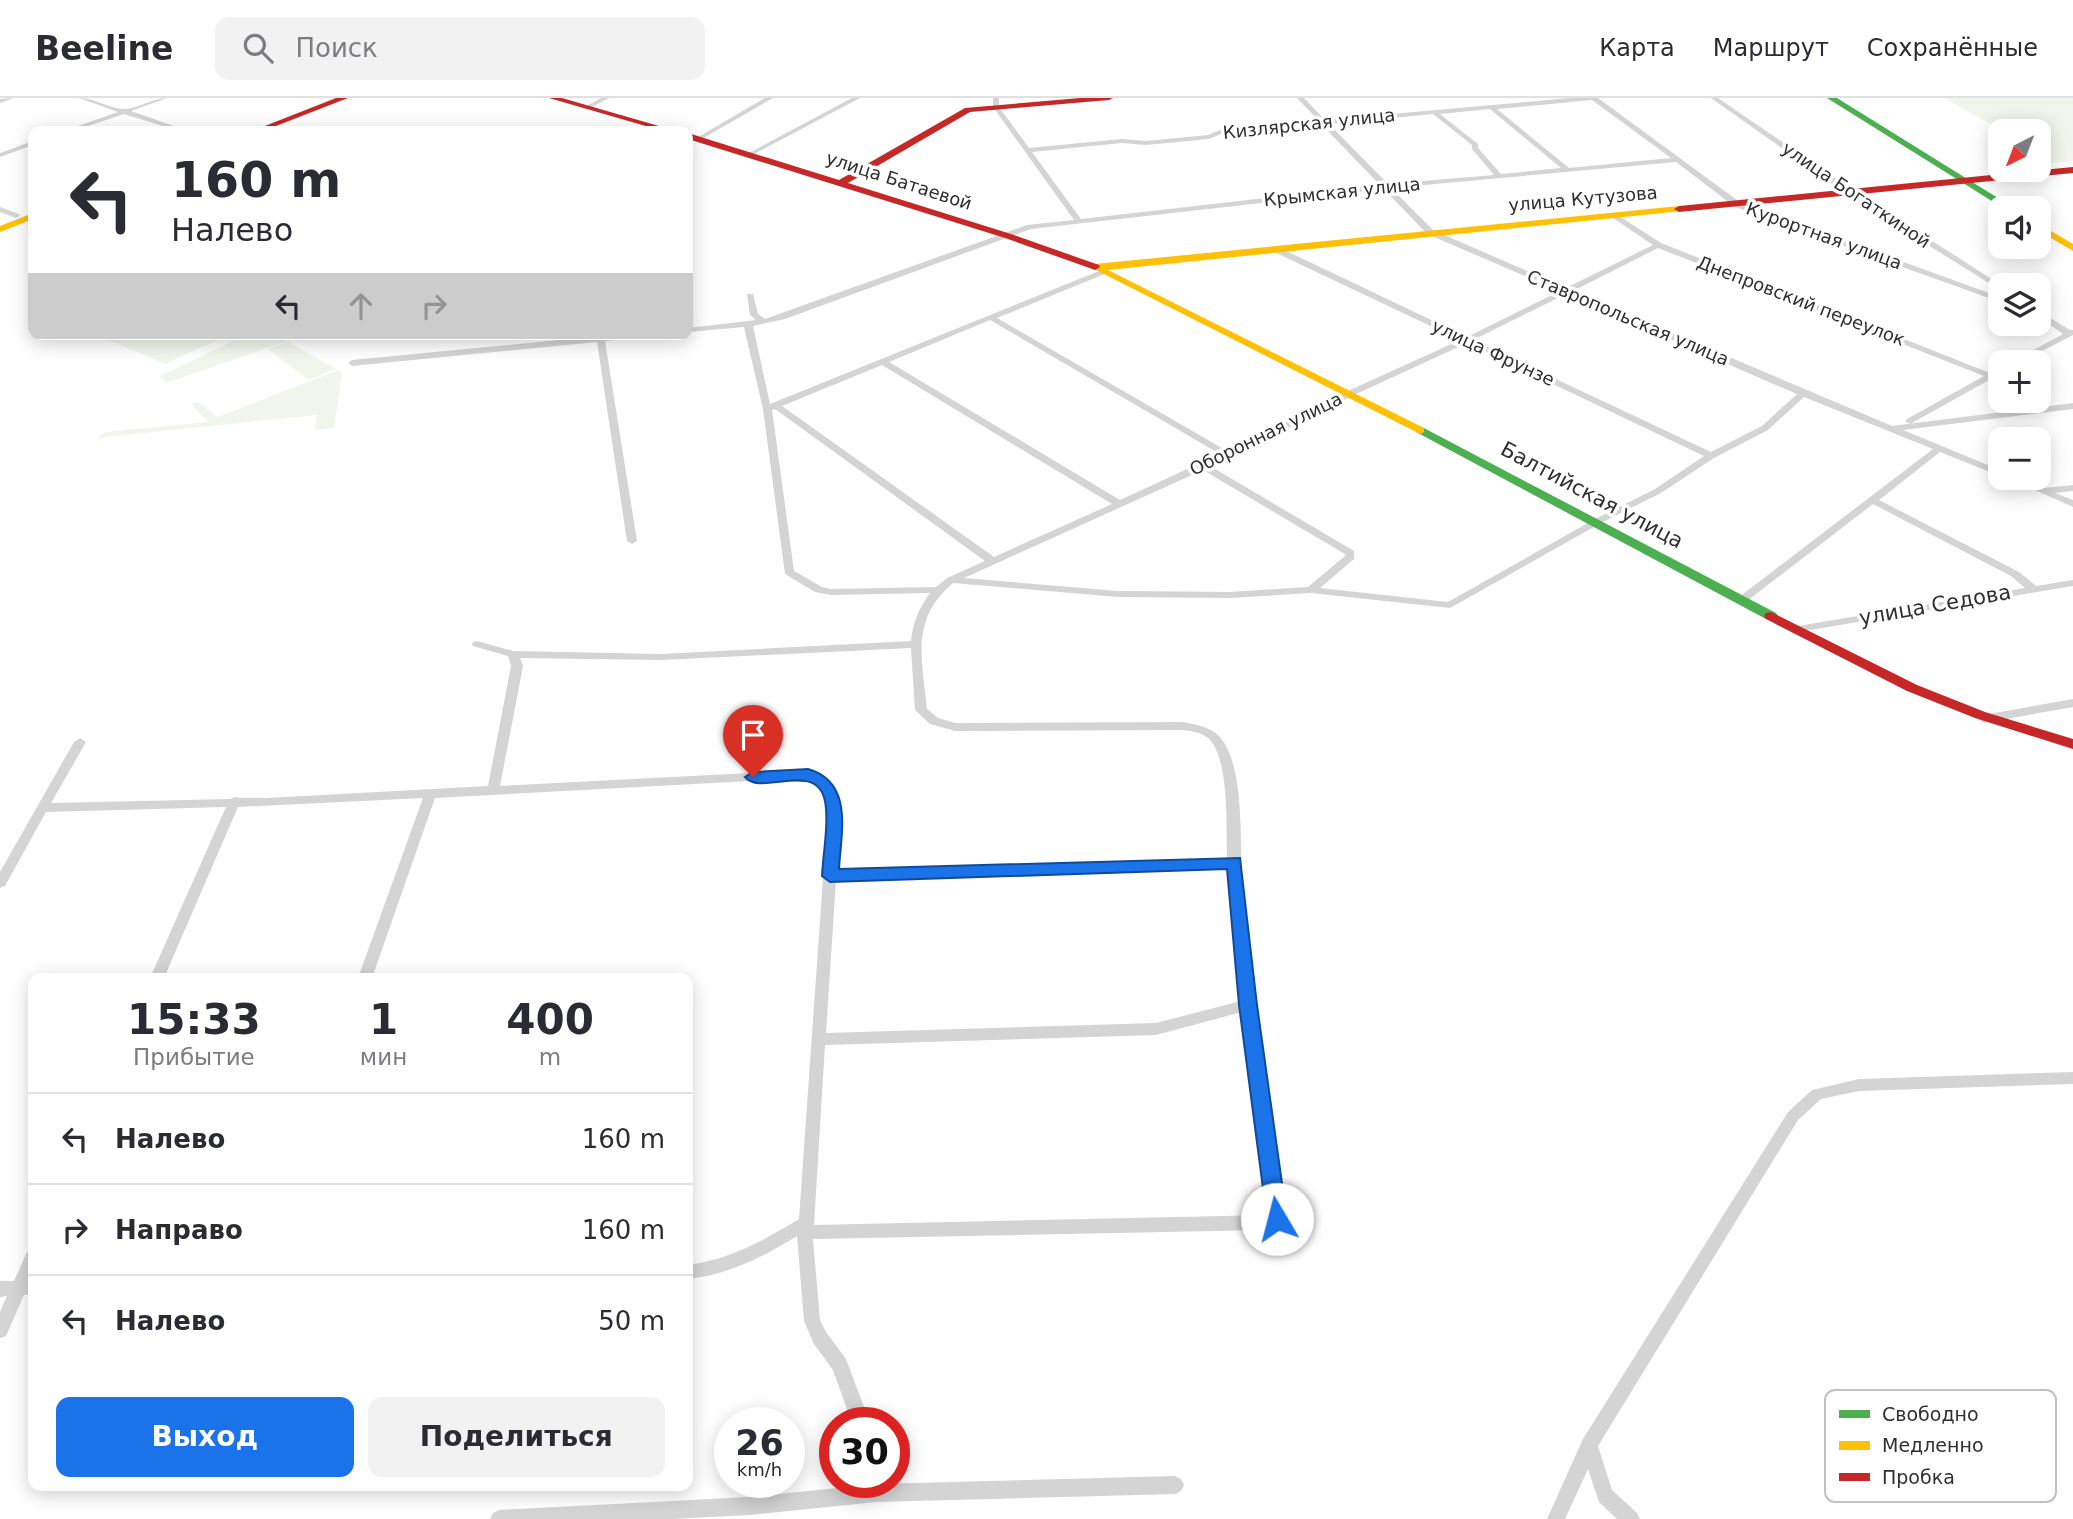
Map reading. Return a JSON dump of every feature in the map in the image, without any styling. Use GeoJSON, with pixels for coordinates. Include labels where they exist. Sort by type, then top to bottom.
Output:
{"type":"FeatureCollection","features":[{"type":"Feature","properties":{"kind":"main road"},"geometry":{"type":"LineString","coordinates":[[252,126],[327,98]]}},
{"type":"Feature","properties":{"kind":"main road"},"geometry":{"type":"LineString","coordinates":[[270,126],[344,98]]}},
{"type":"Feature","properties":{"kind":"main road"},"geometry":{"type":"LineString","coordinates":[[553,98],[653,126]]}},
{"type":"Feature","properties":{"kind":"main road"},"geometry":{"type":"LineString","coordinates":[[1030,98],[1052,103]]}},
{"type":"Feature","properties":{"kind":"main road"},"geometry":{"type":"LineString","coordinates":[[841,183],[963,112],[996,103],[1052,103],[1109,98]]}},
{"type":"Feature","properties":{"kind":"main road"},"geometry":{"type":"LineString","coordinates":[[1830,98],[1990,196]]}},
{"type":"Feature","properties":{"kind":"main road","name":"улица Батаевой"},"geometry":{"type":"LineString","coordinates":[[693,137],[1008,236],[1100,270]]}},
{"type":"Feature","properties":{"kind":"main road","name":"улица Кутузова"},"geometry":{"type":"LineString","coordinates":[[1100,270],[1430,232],[1738,205],[2073,170]]}},
{"type":"Feature","properties":{"kind":"main road"},"geometry":{"type":"LineString","coordinates":[[8,218],[28,211]]}},
{"type":"Feature","properties":{"kind":"main road"},"geometry":{"type":"LineString","coordinates":[[0,229],[28,218]]}},
{"type":"Feature","properties":{"kind":"main road"},"geometry":{"type":"LineString","coordinates":[[2051,234],[2073,248]]}},
{"type":"Feature","properties":{"kind":"main road","name":"Балтийская улица"},"geometry":{"type":"LineString","coordinates":[[1100,270],[1351,393],[1743,598],[1889,678],[1984,719],[2073,744]]}},
{"type":"Feature","properties":{"kind":"street"},"geometry":{"type":"LineString","coordinates":[[0,101],[9,98]]}},
{"type":"Feature","properties":{"kind":"street"},"geometry":{"type":"LineString","coordinates":[[82,98],[170,126]]}},
{"type":"Feature","properties":{"kind":"street"},"geometry":{"type":"LineString","coordinates":[[81,126],[164,98]]}},
{"type":"Feature","properties":{"kind":"street"},"geometry":{"type":"LineString","coordinates":[[586,108],[606,98]]}},
{"type":"Feature","properties":{"kind":"street"},"geometry":{"type":"LineString","coordinates":[[693,137],[770,98]]}},
{"type":"Feature","properties":{"kind":"street"},"geometry":{"type":"LineString","coordinates":[[750,154],[858,98]]}},
{"type":"Feature","properties":{"kind":"street","name":"Ставропольская улица"},"geometry":{"type":"LineString","coordinates":[[1300,98],[1430,232],[1803,393],[1988,468]]}},
{"type":"Feature","properties":{"kind":"street","name":"Кизлярская улица"},"geometry":{"type":"LineString","coordinates":[[1027,150],[1122,141],[1146,143],[1322,121],[1592,98]]}},
{"type":"Feature","properties":{"kind":"street","name":"Курортная улица"},"geometry":{"type":"LineString","coordinates":[[1592,98],[1738,205],[1988,296]]}},
{"type":"Feature","properties":{"kind":"street","name":"улица Богаткиной"},"geometry":{"type":"LineString","coordinates":[[1714,98],[1851,193],[1988,280]]}},
{"type":"Feature","properties":{"kind":"street"},"geometry":{"type":"LineString","coordinates":[[996,103],[1079,221]]}},
{"type":"Feature","properties":{"kind":"street"},"geometry":{"type":"LineString","coordinates":[[1491,107],[1566,169]]}},
{"type":"Feature","properties":{"kind":"street"},"geometry":{"type":"LineString","coordinates":[[1435,113],[1476,145],[1474,148],[1499,176]]}},
{"type":"Feature","properties":{"kind":"street"},"geometry":{"type":"LineString","coordinates":[[0,155],[28,146]]}},
{"type":"Feature","properties":{"kind":"street","name":"Крымская улица"},"geometry":{"type":"LineString","coordinates":[[1008,236],[1030,228],[1079,221],[1386,187],[1677,160]]}},
{"type":"Feature","properties":{"kind":"street"},"geometry":{"type":"LineString","coordinates":[[0,209],[8,218]]}},
{"type":"Feature","properties":{"kind":"street","name":"Днепровский переулок"},"geometry":{"type":"LineString","coordinates":[[1616,216],[1658,245],[1988,375]]}},
{"type":"Feature","properties":{"kind":"street"},"geometry":{"type":"LineString","coordinates":[[693,330],[764,323],[1008,236]]}},
{"type":"Feature","properties":{"kind":"street","name":"Оборонная улица"},"geometry":{"type":"LineString","coordinates":[[935,590],[951,580],[1203,466],[1658,245]]}},
{"type":"Feature","properties":{"kind":"street","name":"улица Фрунзе"},"geometry":{"type":"LineString","coordinates":[[1275,249],[1711,456]]}},
{"type":"Feature","properties":{"kind":"street"},"geometry":{"type":"LineString","coordinates":[[771,407],[992,318],[1100,270]]}},
{"type":"Feature","properties":{"kind":"street"},"geometry":{"type":"LineString","coordinates":[[750,296],[754,315],[764,323]]}},
{"type":"Feature","properties":{"kind":"street"},"geometry":{"type":"LineString","coordinates":[[992,318],[1226,454]]}},
{"type":"Feature","properties":{"kind":"street"},"geometry":{"type":"LineString","coordinates":[[2051,321],[2070,332]]}},
{"type":"Feature","properties":{"kind":"street"},"geometry":{"type":"LineString","coordinates":[[748,324],[771,407],[789,572],[819,590],[831,592],[935,590]]}},
{"type":"Feature","properties":{"kind":"street"},"geometry":{"type":"LineString","coordinates":[[2037,350],[2070,332]]}},
{"type":"Feature","properties":{"kind":"street"},"geometry":{"type":"LineString","coordinates":[[352,363],[591,340]]}},
{"type":"Feature","properties":{"kind":"street"},"geometry":{"type":"LineString","coordinates":[[601,340],[632,541]]}},
{"type":"Feature","properties":{"kind":"street"},"geometry":{"type":"LineString","coordinates":[[883,362],[1118,503]]}},
{"type":"Feature","properties":{"kind":"street"},"geometry":{"type":"LineString","coordinates":[[1891,429],[1988,378]]}},
{"type":"Feature","properties":{"kind":"street"},"geometry":{"type":"LineString","coordinates":[[951,580],[1118,594],[1230,595],[1311,590],[1450,605],[1658,491],[1711,456],[1765,428],[1803,393]]}},
{"type":"Feature","properties":{"kind":"street"},"geometry":{"type":"LineString","coordinates":[[1903,425],[2073,406]]}},
{"type":"Feature","properties":{"kind":"street"},"geometry":{"type":"LineString","coordinates":[[771,407],[994,562]]}},
{"type":"Feature","properties":{"kind":"street"},"geometry":{"type":"LineString","coordinates":[[1743,598],[1940,448]]}},
{"type":"Feature","properties":{"kind":"street"},"geometry":{"type":"LineString","coordinates":[[1203,466],[1350,553],[1350,557],[1311,590]]}},
{"type":"Feature","properties":{"kind":"street"},"geometry":{"type":"LineString","coordinates":[[2046,491],[2073,488]]}},
{"type":"Feature","properties":{"kind":"street"},"geometry":{"type":"LineString","coordinates":[[2046,491],[2073,504]]}},
{"type":"Feature","properties":{"kind":"street"},"geometry":{"type":"LineString","coordinates":[[1872,500],[2015,574],[2033,589]]}},
{"type":"Feature","properties":{"kind":"street","name":"улица Седова"},"geometry":{"type":"LineString","coordinates":[[1798,629],[2073,583]]}},
{"type":"Feature","properties":{"kind":"street"},"geometry":{"type":"LineString","coordinates":[[693,1271],[737,1261],[805,1227],[1264,1223],[1277,1219],[1248,1005],[1227,760],[1213,737],[1200,729],[1182,726],[955,727],[934,721],[921,710],[917,649],[924,604],[935,590]]}},
{"type":"Feature","properties":{"kind":"street"},"geometry":{"type":"LineString","coordinates":[[477,644],[513,654],[661,657],[917,649]]}},
{"type":"Feature","properties":{"kind":"street"},"geometry":{"type":"LineString","coordinates":[[493,790],[517,666],[513,654]]}},
{"type":"Feature","properties":{"kind":"street"},"geometry":{"type":"LineString","coordinates":[[1984,719],[2073,703]]}},
{"type":"Feature","properties":{"kind":"street"},"geometry":{"type":"LineString","coordinates":[[0,883],[80,742]]}},
{"type":"Feature","properties":{"kind":"street"},"geometry":{"type":"LineString","coordinates":[[42,808],[267,802],[808,774],[827,787],[835,807],[805,1227],[812,1321],[820,1338],[840,1365],[855,1407]]}},
{"type":"Feature","properties":{"kind":"street"},"geometry":{"type":"LineString","coordinates":[[367,973],[431,793]]}},
{"type":"Feature","properties":{"kind":"street"},"geometry":{"type":"LineString","coordinates":[[159,973],[235,801]]}},
{"type":"Feature","properties":{"kind":"street"},"geometry":{"type":"LineString","coordinates":[[830,876],[1234,862]]}},
{"type":"Feature","properties":{"kind":"street"},"geometry":{"type":"LineString","coordinates":[[817,1040],[1156,1029],[1248,1005]]}},
{"type":"Feature","properties":{"kind":"street"},"geometry":{"type":"LineString","coordinates":[[1556,1519],[1590,1445],[1793,1116],[1817,1094],[1859,1085],[2073,1078]]}},
{"type":"Feature","properties":{"kind":"street"},"geometry":{"type":"LineString","coordinates":[[0,1289],[27,1287]]}},
{"type":"Feature","properties":{"kind":"street"},"geometry":{"type":"LineString","coordinates":[[0,1330],[27,1287]]}},
{"type":"Feature","properties":{"kind":"street"},"geometry":{"type":"LineString","coordinates":[[1590,1445],[1605,1496],[1631,1519]]}},
{"type":"Feature","properties":{"kind":"street"},"geometry":{"type":"LineString","coordinates":[[910,1488],[1175,1485]]}},
{"type":"Feature","properties":{"kind":"street"},"geometry":{"type":"LineString","coordinates":[[499,1519],[749,1506],[819,1496]]}},
{"type":"Feature","properties":{"kind":"shaded area"},"geometry":{"type":"Polygon","coordinates":[[[1944,98],[2073,98],[2073,161],[2051,163],[2051,119],[1988,119],[1988,123],[1944,98]]]}},
{"type":"Feature","properties":{"kind":"shaded area"},"geometry":{"type":"Polygon","coordinates":[[[108,340],[217,340],[165,364],[108,340]]]}},
{"type":"Feature","properties":{"kind":"shaded area"},"geometry":{"type":"Polygon","coordinates":[[[235,340],[287,341],[166,383],[159,377],[235,340]]]}},
{"type":"Feature","properties":{"kind":"shaded area"},"geometry":{"type":"Polygon","coordinates":[[[288,342],[336,369],[309,380],[268,349],[288,342]]]}},
{"type":"Feature","properties":{"kind":"shaded area"},"geometry":{"type":"Polygon","coordinates":[[[338,370],[342,372],[334,428],[315,430],[317,415],[96,438],[106,432],[208,422],[191,404],[197,402],[218,417],[338,370]]]}},
{"type":"Feature","properties":{"kind":"traffic: fast"},"geometry":{"type":"LineString","coordinates":[[1831,98],[1990,196]]}},
{"type":"Feature","properties":{"kind":"traffic: fast"},"geometry":{"type":"LineString","coordinates":[[1420,430],[1771,616]]}},
{"type":"Feature","properties":{"kind":"traffic: slow"},"geometry":{"type":"LineString","coordinates":[[1097,268],[1679,209]]}},
{"type":"Feature","properties":{"kind":"traffic: slow"},"geometry":{"type":"LineString","coordinates":[[0,229],[28,218]]}},
{"type":"Feature","properties":{"kind":"traffic: slow"},"geometry":{"type":"LineString","coordinates":[[2051,234],[2073,248]]}},
{"type":"Feature","properties":{"kind":"traffic: slow"},"geometry":{"type":"LineString","coordinates":[[1095,267],[1420,430]]}},
{"type":"Feature","properties":{"kind":"traffic: jam"},"geometry":{"type":"LineString","coordinates":[[269,126],[344,98]]}},
{"type":"Feature","properties":{"kind":"traffic: jam"},"geometry":{"type":"LineString","coordinates":[[553,98],[654,126]]}},
{"type":"Feature","properties":{"kind":"traffic: jam"},"geometry":{"type":"LineString","coordinates":[[841,183],[968,110],[1109,98]]}},
{"type":"Feature","properties":{"kind":"traffic: jam"},"geometry":{"type":"LineString","coordinates":[[693,138],[1008,236],[1095,267]]}},
{"type":"Feature","properties":{"kind":"traffic: jam"},"geometry":{"type":"LineString","coordinates":[[1679,209],[2073,170]]}},
{"type":"Feature","properties":{"kind":"traffic: jam"},"geometry":{"type":"LineString","coordinates":[[1771,616],[1912,688],[1980,715],[2073,744]]}},
{"type":"Feature","properties":{"kind":"route"},"geometry":{"type":"LineString","coordinates":[[753,777],[808,774],[827,787],[835,807],[830,876],[1234,862],[1248,1005],[1277,1219]]}}]}
